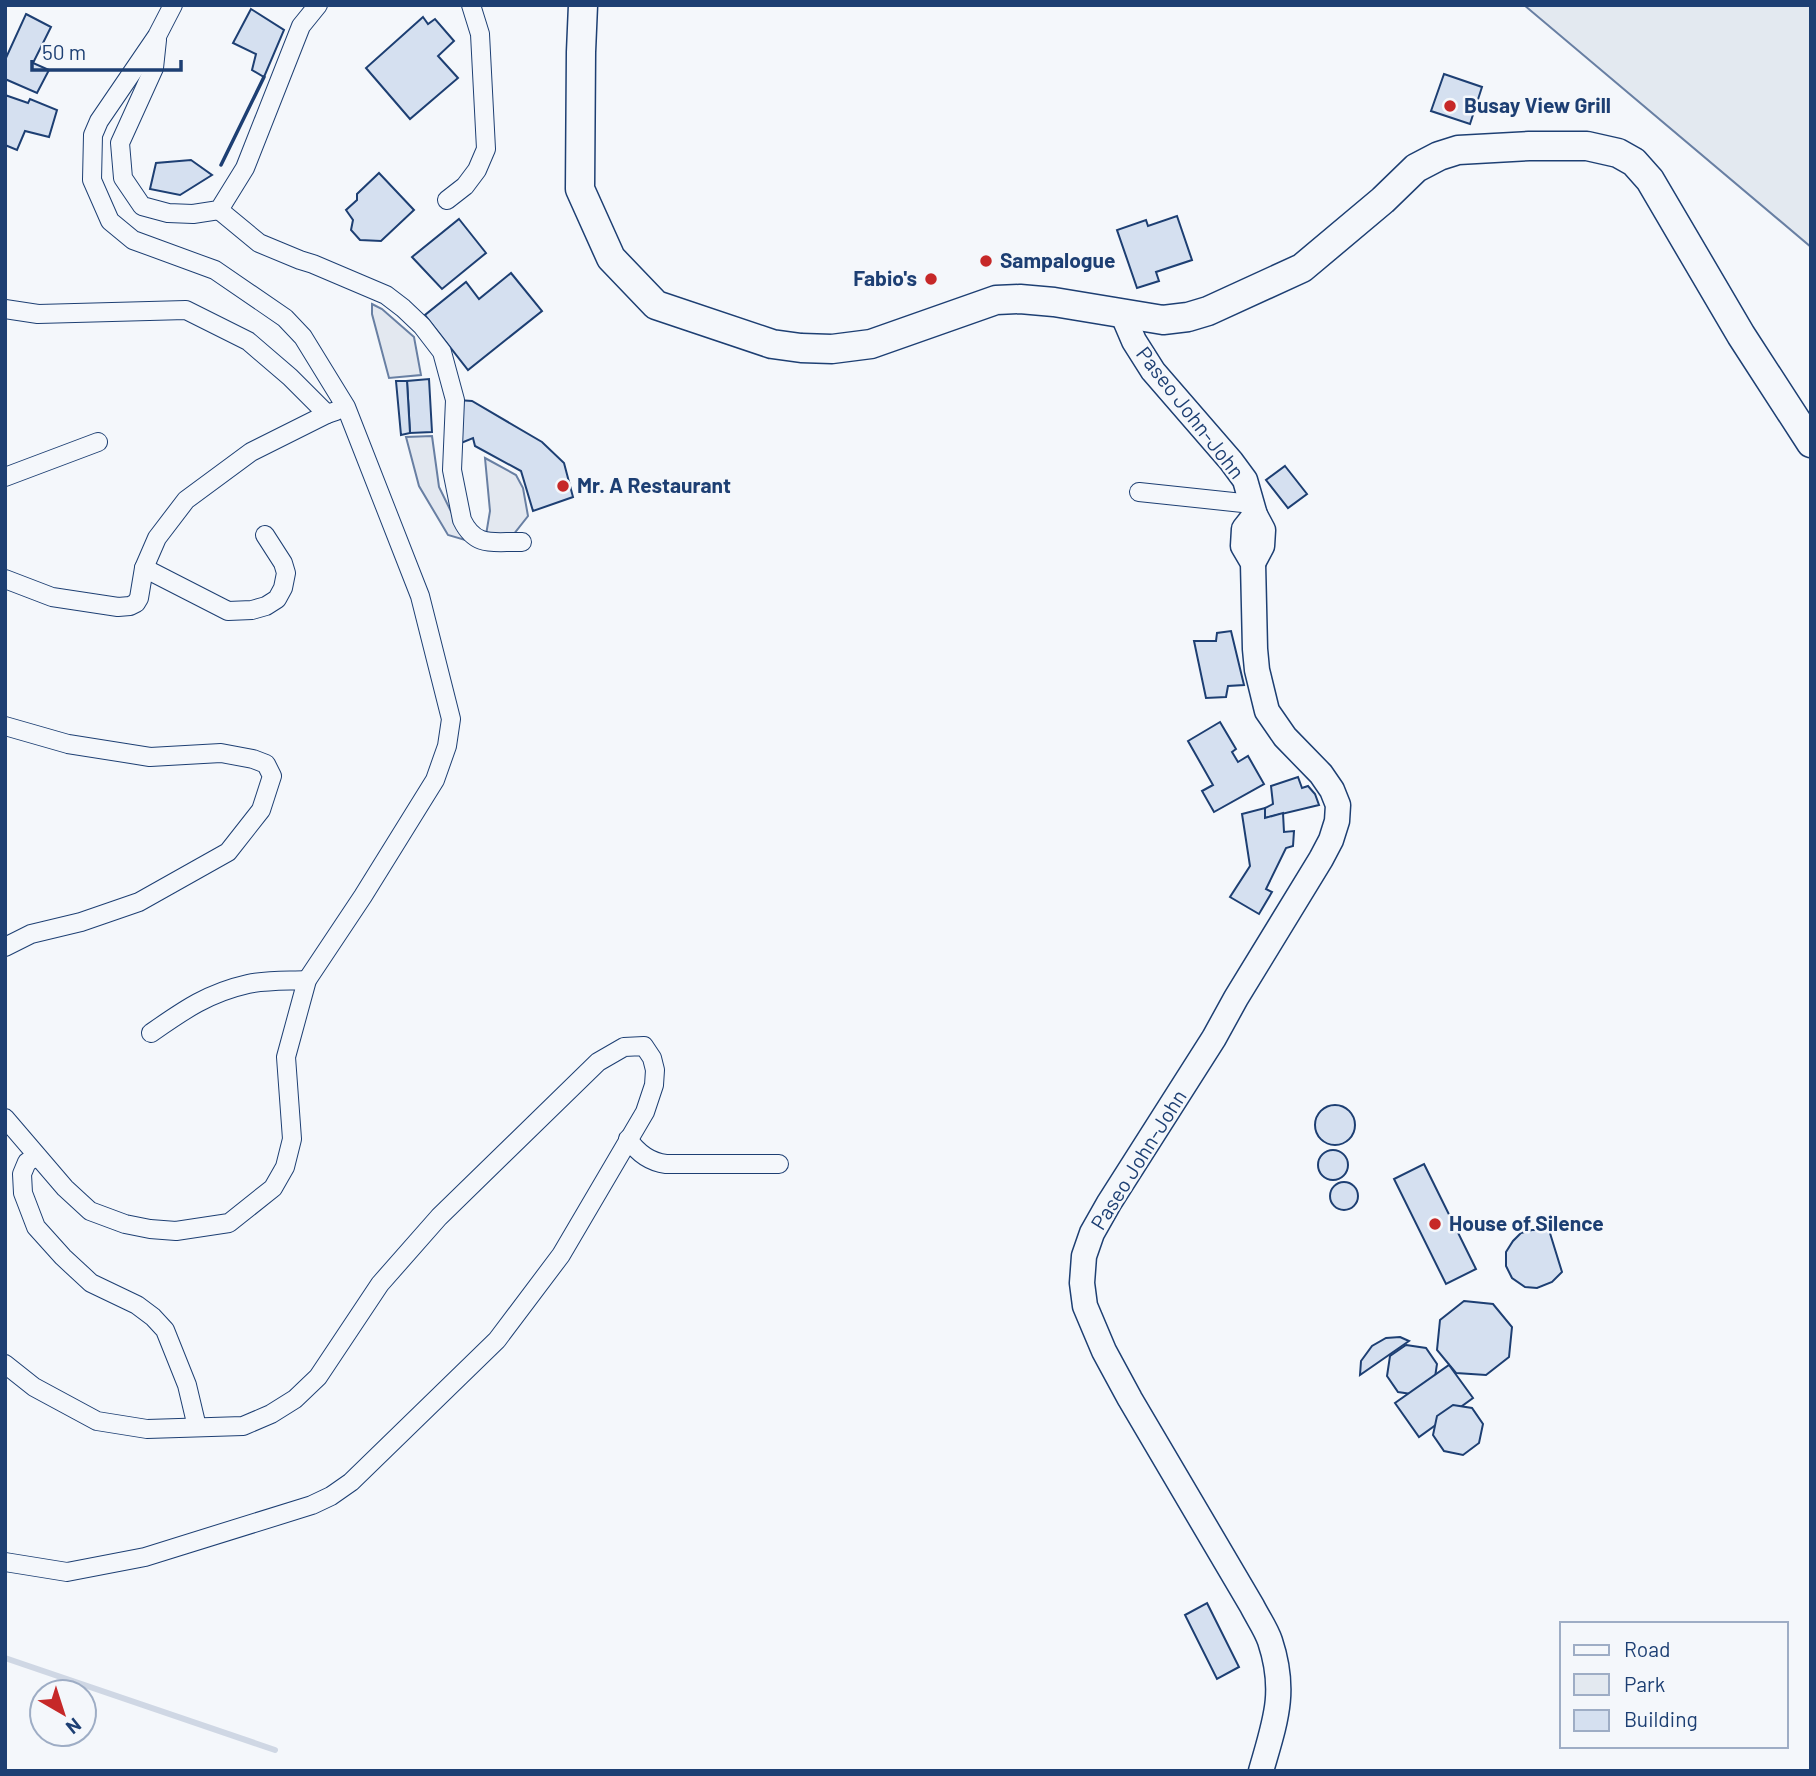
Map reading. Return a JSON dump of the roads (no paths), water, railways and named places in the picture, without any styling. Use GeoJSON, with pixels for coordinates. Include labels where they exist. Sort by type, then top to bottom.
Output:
{"type":"FeatureCollection","features":[{"type":"Feature","properties":{"kind":"main road"},"geometry":{"type":"LineString","coordinates":[[583,5],[580,189],[611,258],[656,305],[772,344],[832,349],[871,344],[996,300],[1055,302],[1163,320],[1188,317],[1208,311],[1302,268],[1383,200],[1416,168],[1439,156],[1472,148],[1587,146],[1618,153],[1634,162],[1650,180],[1741,335],[1811,443]]}},
{"type":"Feature","properties":{"kind":"street"},"geometry":{"type":"LineString","coordinates":[[5,1118],[65,1188],[90,1211],[125,1224],[176,1231],[229,1223],[273,1188],[285,1167],[292,1139],[286,1057],[307,980],[435,780],[447,746],[451,719],[420,596],[345,407],[303,337],[285,318],[215,270],[133,240],[110,221],[92,180],[93,135],[99,121],[157,36],[173,5]]}},
{"type":"Feature","properties":{"kind":"street"},"geometry":{"type":"LineString","coordinates":[[219,210],[245,168],[302,26],[318,5]]}},
{"type":"Feature","properties":{"kind":"street"},"geometry":{"type":"LineString","coordinates":[[447,200],[465,186],[477,170],[485,149],[480,34],[471,5]]}},
{"type":"Feature","properties":{"kind":"street"},"geometry":{"type":"LineString","coordinates":[[157,36],[154,68],[120,143],[122,178],[142,206],[168,213],[193,214],[219,210],[259,243],[386,295],[403,308],[422,326],[442,352],[455,400],[452,470],[462,520],[470,533],[483,541],[522,542]]}},
{"type":"Feature","properties":{"kind":"street"},"geometry":{"type":"LineString","coordinates":[[5,309],[37,314],[186,310],[248,341],[327,414]]}},
{"type":"Feature","properties":{"kind":"street","name":"Paseo John-John"},"geometry":{"type":"LineString","coordinates":[[1122,313],[1134,341],[1153,371],[1245,481],[1253,509],[1244,529],[1243,546],[1253,563],[1255,649],[1267,712],[1285,737],[1321,774],[1338,805],[1337,821],[1321,859],[1214,1038],[1110,1203],[1084,1256],[1084,1306],[1104,1351],[1269,1639],[1280,1692],[1275,1724],[1261,1771]]}},
{"type":"Feature","properties":{"kind":"street"},"geometry":{"type":"LineString","coordinates":[[5,579],[52,597],[118,607],[136,603],[144,568],[157,538],[186,500],[251,452],[345,407]]}},
{"type":"Feature","properties":{"kind":"street"},"geometry":{"type":"LineString","coordinates":[[5,477],[98,442]]}},
{"type":"Feature","properties":{"kind":"street"},"geometry":{"type":"LineString","coordinates":[[1139,492],[1253,509]]}},
{"type":"Feature","properties":{"kind":"street"},"geometry":{"type":"LineString","coordinates":[[144,568],[228,611],[252,610],[277,599],[286,573],[283,563],[265,535]]}},
{"type":"Feature","properties":{"kind":"street"},"geometry":{"type":"LineString","coordinates":[[5,726],[68,744],[150,757],[221,753],[266,764],[272,776],[261,810],[228,852],[139,902],[81,922],[32,934],[5,947]]}},
{"type":"Feature","properties":{"kind":"street"},"geometry":{"type":"LineString","coordinates":[[151,1033],[189,1006],[213,994],[250,984],[307,980]]}},
{"type":"Feature","properties":{"kind":"street"},"geometry":{"type":"LineString","coordinates":[[5,1364],[34,1387],[97,1421],[147,1429],[243,1426],[271,1414],[295,1399],[318,1377],[380,1284],[439,1217],[598,1062],[624,1047],[644,1046],[652,1058],[654,1084],[645,1112],[561,1255],[497,1340],[351,1482],[312,1505],[145,1557],[67,1572],[5,1562]]}},
{"type":"Feature","properties":{"kind":"street"},"geometry":{"type":"LineString","coordinates":[[628,1139],[634,1147],[655,1162],[666,1164],[779,1164]]}},
{"type":"Feature","properties":{"kind":"street"},"geometry":{"type":"LineString","coordinates":[[37,1157],[27,1162],[22,1174],[23,1193],[36,1227],[91,1283],[137,1305],[165,1330],[187,1385],[197,1427]]}},
{"type":"Feature","properties":{"kind":"waterway"},"geometry":{"type":"LineString","coordinates":[[5,1658],[275,1750]]}},
{"type":"Feature","properties":{"kind":"place","name":"Busay View Grill"},"geometry":{"type":"Point","coordinates":[1450,106]}},
{"type":"Feature","properties":{"kind":"place","name":"Sampalogue"},"geometry":{"type":"Point","coordinates":[986,261]}},
{"type":"Feature","properties":{"kind":"place","name":"Fabio's"},"geometry":{"type":"Point","coordinates":[931,279]}},
{"type":"Feature","properties":{"kind":"place","name":"Mr. A Restaurant"},"geometry":{"type":"Point","coordinates":[563,486]}},
{"type":"Feature","properties":{"kind":"place","name":"House of Silence"},"geometry":{"type":"Point","coordinates":[1435,1224]}}]}
